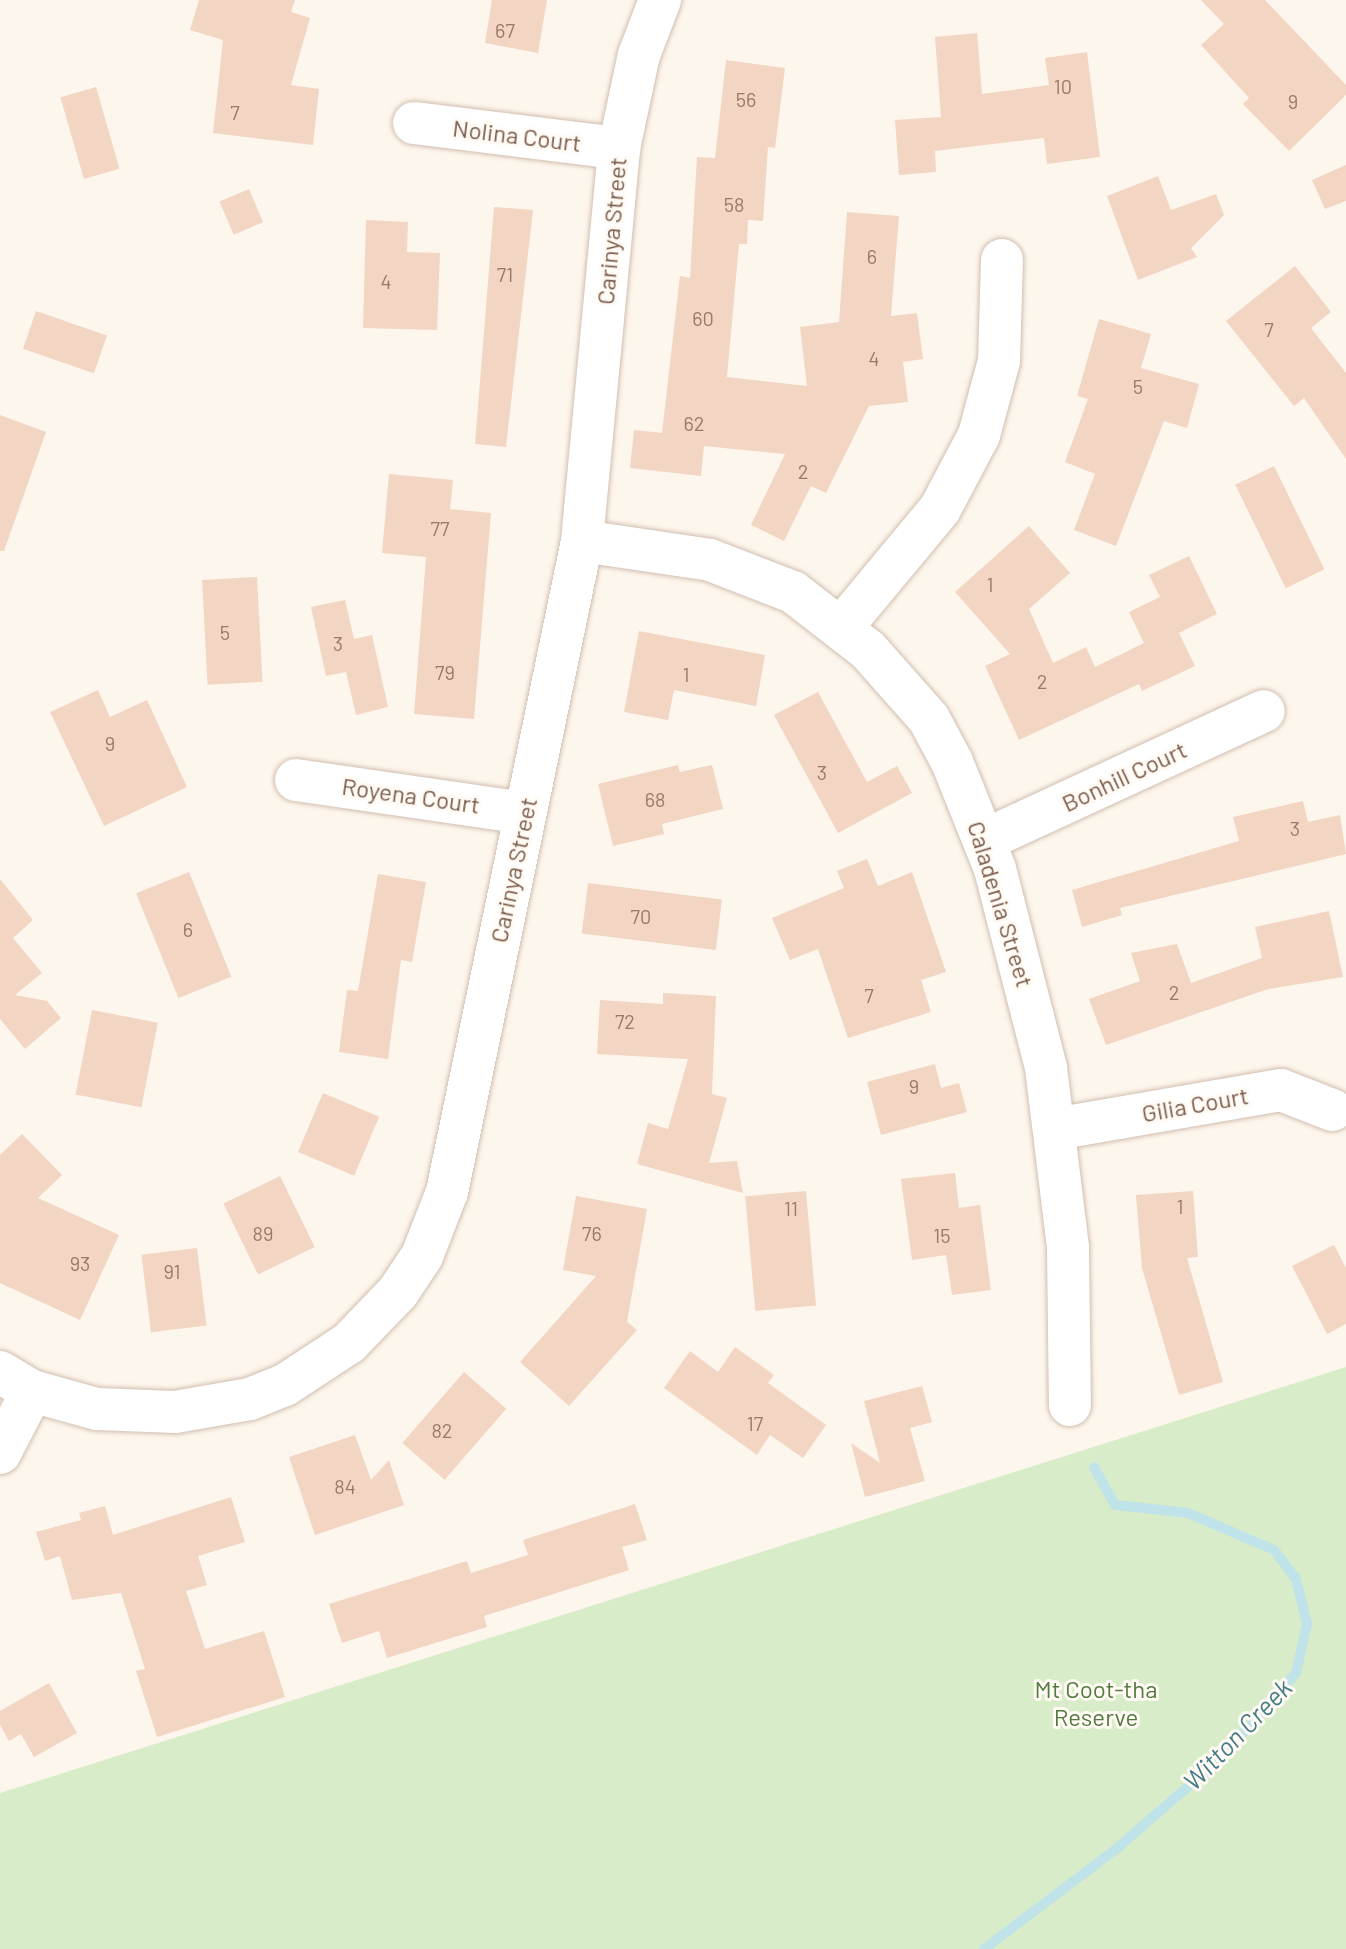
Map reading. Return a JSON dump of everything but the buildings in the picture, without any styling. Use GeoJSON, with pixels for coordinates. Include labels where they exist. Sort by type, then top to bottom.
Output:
{"type":"FeatureCollection","features":[{"type":"Feature","properties":{"kind":"street","name":"Carinya Street"},"geometry":{"type":"LineString","coordinates":[[16,1382],[126,1412],[216,1408],[250,1399],[317,1367],[373,1322],[422,1256],[447,1192],[582,541],[619,148],[639,55],[660,0]]}},
{"type":"Feature","properties":{"kind":"street","name":"Nolina Court"},"geometry":{"type":"LineString","coordinates":[[414,123],[619,148]]}},
{"type":"Feature","properties":{"kind":"street"},"geometry":{"type":"LineString","coordinates":[[842,627],[940,509],[979,435],[999,361],[1002,260]]}},
{"type":"Feature","properties":{"kind":"street","name":"Caladenia Street"},"geometry":{"type":"LineString","coordinates":[[582,541],[710,560],[755,574],[793,592],[842,627],[903,685],[929,719],[985,840],[1031,1006],[1055,1129],[1068,1248],[1070,1405]]}},
{"type":"Feature","properties":{"kind":"street","name":"Bonhill Court"},"geometry":{"type":"LineString","coordinates":[[985,840],[1264,711]]}},
{"type":"Feature","properties":{"kind":"street","name":"Royena Court"},"geometry":{"type":"LineString","coordinates":[[296,780],[525,813]]}},
{"type":"Feature","properties":{"kind":"street","name":"Gilia Court"},"geometry":{"type":"LineString","coordinates":[[1055,1129],[1281,1090],[1332,1110]]}},
{"type":"Feature","properties":{"kind":"street"},"geometry":{"type":"LineString","coordinates":[[0,1453],[16,1382]]}},
{"type":"Feature","properties":{"kind":"green space","name":"Mt Coot-tha Reserve"},"geometry":{"type":"Polygon","coordinates":[[[1346,1367],[1346,1949],[0,1949],[0,1793],[1346,1367]]]}},
{"type":"Feature","properties":{"kind":"waterway","name":"Witton Creek"},"geometry":{"type":"LineString","coordinates":[[984,1949],[1116,1849],[1221,1758],[1296,1673],[1307,1624],[1296,1579],[1274,1550],[1188,1513],[1115,1505],[1094,1467]]}}]}
